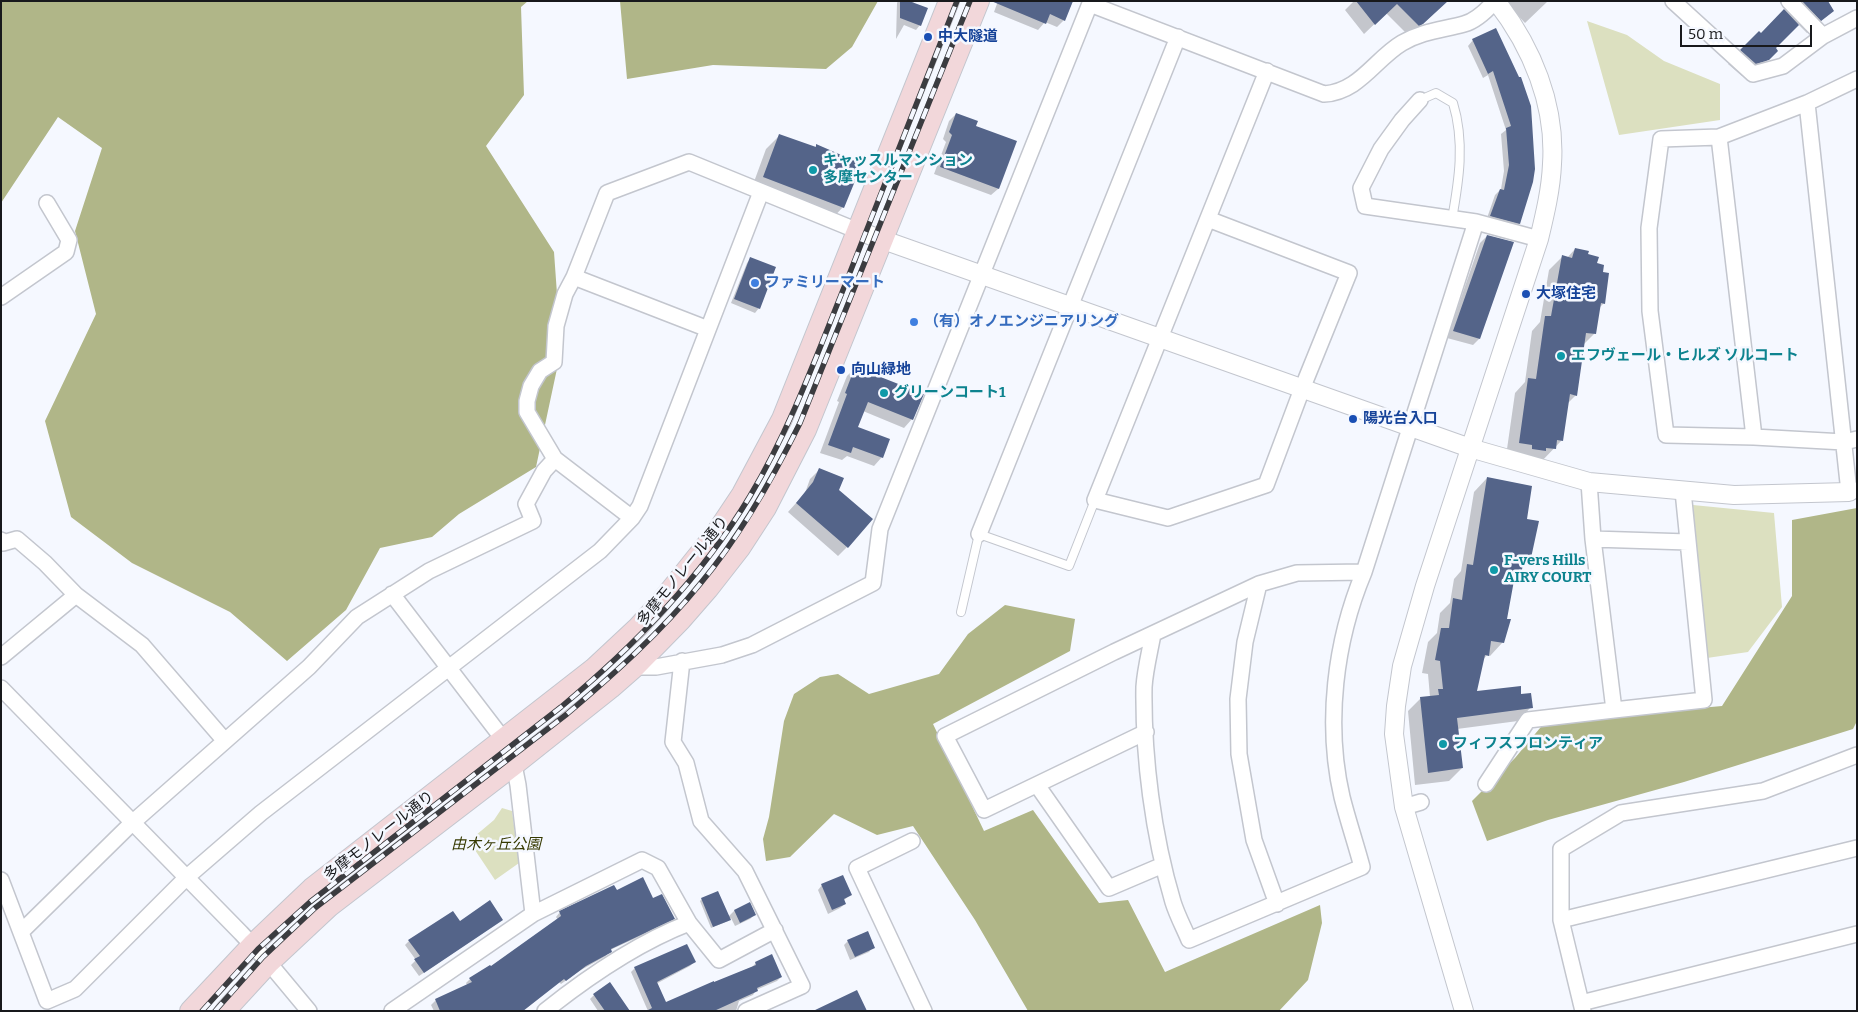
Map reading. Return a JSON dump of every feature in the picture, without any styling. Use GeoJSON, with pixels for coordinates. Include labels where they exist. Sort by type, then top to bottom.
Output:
{"type":"FeatureCollection","features":[{"type":"Feature","properties":{"kind":"main road","name":"多摩モノレール通り"},"geometry":{"type":"LineString","coordinates":[[190,1011],[252,945],[312,888],[594,669],[638,628],[716,533],[742,494],[782,419],[949,1]]}},
{"type":"Feature","properties":{"kind":"main road","name":"多摩モノレール通り"},"geometry":{"type":"LineString","coordinates":[[224,1011],[269,963],[330,906],[514,765],[635,667],[681,620],[740,548],[766,508],[806,430],[884,241],[979,1]]}},
{"type":"Feature","properties":{"kind":"street"},"geometry":{"type":"LineString","coordinates":[[635,667],[656,667],[722,655],[752,645],[873,583],[880,529],[1091,3],[1324,94],[1334,94],[1359,80],[1401,43],[1421,34],[1466,24],[1496,1],[1508,16],[1531,58],[1540,80],[1551,128],[1553,162],[1549,197],[1539,238],[1425,586],[1402,666],[1394,734],[1404,807],[1464,1011]]}},
{"type":"Feature","properties":{"kind":"street"},"geometry":{"type":"LineString","coordinates":[[1673,1],[1752,74],[1782,66],[1823,36],[1857,18]]}},
{"type":"Feature","properties":{"kind":"street"},"geometry":{"type":"LineString","coordinates":[[1789,1],[1823,36]]}},
{"type":"Feature","properties":{"kind":"street"},"geometry":{"type":"LineString","coordinates":[[979,534],[1178,37]]}},
{"type":"Feature","properties":{"kind":"street"},"geometry":{"type":"LineString","coordinates":[[1208,219],[1349,273],[1266,485],[1168,518],[1095,500],[1267,71]]}},
{"type":"Feature","properties":{"kind":"street"},"geometry":{"type":"LineString","coordinates":[[1850,440],[1666,435],[1651,320],[1649,228],[1661,139],[1719,137],[1807,103],[1857,79]]}},
{"type":"Feature","properties":{"kind":"street"},"geometry":{"type":"LineString","coordinates":[[1420,100],[1402,120],[1381,149],[1361,188],[1364,206],[1476,222],[1539,238]]}},
{"type":"Feature","properties":{"kind":"street"},"geometry":{"type":"LineString","coordinates":[[632,518],[555,459],[527,412],[527,401],[531,386],[540,371],[554,362],[556,326],[565,294],[574,277],[607,193],[689,162],[884,241],[1069,307],[1470,448],[1590,482],[1734,495],[1853,491],[1850,440],[1807,103]]}},
{"type":"Feature","properties":{"kind":"street"},"geometry":{"type":"LineString","coordinates":[[1719,137],[1754,437]]}},
{"type":"Feature","properties":{"kind":"street"},"geometry":{"type":"LineString","coordinates":[[1,880],[47,1001],[74,989],[187,877],[261,812],[600,552],[632,518],[640,506],[761,192]]}},
{"type":"Feature","properties":{"kind":"street"},"geometry":{"type":"LineString","coordinates":[[1,297],[66,252],[69,240],[47,202]]}},
{"type":"Feature","properties":{"kind":"street"},"geometry":{"type":"LineString","coordinates":[[1153,634],[1144,685],[1151,797],[1163,866],[1174,904],[1189,940],[1362,867],[1342,796],[1335,741],[1337,664],[1352,599],[1364,572],[1476,222]]}},
{"type":"Feature","properties":{"kind":"street"},"geometry":{"type":"LineString","coordinates":[[574,277],[708,329]]}},
{"type":"Feature","properties":{"kind":"street"},"geometry":{"type":"LineString","coordinates":[[22,932],[132,823],[309,667],[357,617],[429,571],[533,521],[526,504],[544,471],[555,459]]}},
{"type":"Feature","properties":{"kind":"street"},"geometry":{"type":"LineString","coordinates":[[1590,482],[1593,539],[1614,710]]}},
{"type":"Feature","properties":{"kind":"street"},"geometry":{"type":"LineString","coordinates":[[1486,784],[1528,720],[1704,700],[1683,491]]}},
{"type":"Feature","properties":{"kind":"street"},"geometry":{"type":"LineString","coordinates":[[1,540],[3,543],[17,539],[45,563],[76,595],[142,645],[225,741]]}},
{"type":"Feature","properties":{"kind":"street"},"geometry":{"type":"LineString","coordinates":[[1593,539],[1688,542]]}},
{"type":"Feature","properties":{"kind":"street"},"geometry":{"type":"LineString","coordinates":[[1146,732],[984,810],[945,736],[1114,652],[1259,584],[1298,573],[1364,572]]}},
{"type":"Feature","properties":{"kind":"street"},"geometry":{"type":"LineString","coordinates":[[1259,584],[1245,642],[1238,699],[1239,754],[1254,840],[1278,904]]}},
{"type":"Feature","properties":{"kind":"street"},"geometry":{"type":"LineString","coordinates":[[392,594],[504,739],[514,765],[533,914]]}},
{"type":"Feature","properties":{"kind":"street"},"geometry":{"type":"LineString","coordinates":[[1,657],[76,595]]}},
{"type":"Feature","properties":{"kind":"street"},"geometry":{"type":"LineString","coordinates":[[682,662],[673,742],[686,763],[702,821],[746,871],[802,986],[746,1011]]}},
{"type":"Feature","properties":{"kind":"street"},"geometry":{"type":"LineString","coordinates":[[1,688],[252,945],[309,1011]]}},
{"type":"Feature","properties":{"kind":"street"},"geometry":{"type":"LineString","coordinates":[[1857,755],[1763,791],[1621,812],[1561,849],[1561,920],[1582,1007],[1857,934]]}},
{"type":"Feature","properties":{"kind":"street"},"geometry":{"type":"LineString","coordinates":[[1037,785],[1109,888],[1163,866]]}},
{"type":"Feature","properties":{"kind":"street"},"geometry":{"type":"LineString","coordinates":[[1404,807],[1421,802]]}},
{"type":"Feature","properties":{"kind":"street"},"geometry":{"type":"LineString","coordinates":[[912,841],[857,868],[924,1011]]}},
{"type":"Feature","properties":{"kind":"street"},"geometry":{"type":"LineString","coordinates":[[1561,920],[1857,848]]}},
{"type":"Feature","properties":{"kind":"street"},"geometry":{"type":"LineString","coordinates":[[392,1011],[533,914],[642,860],[658,868],[689,923],[719,960],[775,930]]}},
{"type":"Feature","properties":{"kind":"street"},"geometry":{"type":"LineString","coordinates":[[545,1011],[586,979],[672,929],[689,923]]}},
{"type":"Feature","properties":{"kind":"lane"},"geometry":{"type":"LineString","coordinates":[[1420,100],[1436,93],[1454,103],[1458,120],[1461,156],[1452,219]]}},
{"type":"Feature","properties":{"kind":"lane"},"geometry":{"type":"LineString","coordinates":[[961,612],[979,534],[1068,566],[1095,500]]}},
{"type":"Feature","properties":{"kind":"green space"},"geometry":{"type":"Polygon","coordinates":[[[1,1],[528,1],[521,7],[524,95],[486,146],[554,252],[561,350],[536,467],[459,514],[432,537],[380,548],[346,610],[287,661],[230,612],[132,563],[71,517],[45,421],[96,314],[75,231],[102,148],[58,117],[1,203],[1,1]]]}},
{"type":"Feature","properties":{"kind":"green space"},"geometry":{"type":"Polygon","coordinates":[[[620,1],[878,1],[852,47],[826,69],[713,65],[627,79],[620,1]]]}},
{"type":"Feature","properties":{"kind":"green space"},"geometry":{"type":"Polygon","coordinates":[[[1587,21],[1627,35],[1664,61],[1720,84],[1720,120],[1619,135],[1587,21]]]}},
{"type":"Feature","properties":{"kind":"green space"},"geometry":{"type":"Polygon","coordinates":[[[1693,505],[1774,513],[1782,607],[1748,652],[1707,658],[1693,505]]]}},
{"type":"Feature","properties":{"kind":"green space"},"geometry":{"type":"Polygon","coordinates":[[[1857,508],[1857,721],[1853,729],[1684,782],[1548,820],[1487,841],[1472,801],[1515,758],[1545,722],[1722,706],[1792,596],[1792,520],[1857,508]]]}},
{"type":"Feature","properties":{"kind":"green space"},"geometry":{"type":"Polygon","coordinates":[[[1005,605],[1075,619],[1070,651],[933,724],[984,831],[1033,810],[1099,903],[1128,900],[1165,972],[1320,905],[1322,923],[1308,980],[1279,1011],[1028,1011],[975,920],[913,826],[877,835],[834,814],[790,857],[766,861],[763,839],[769,817],[784,721],[794,694],[820,677],[838,674],[869,694],[939,674],[968,634],[1005,605]]]}},
{"type":"Feature","properties":{"kind":"green space","name":"由木ヶ丘公園"},"geometry":{"type":"Polygon","coordinates":[[[502,808],[512,811],[519,863],[495,880],[469,841],[494,820],[502,808]]]}},
{"type":"Feature","properties":{"kind":"building"},"geometry":{"type":"Polygon","coordinates":[[[900,1],[909,1],[928,8],[921,26],[900,18],[900,1]]]}},
{"type":"Feature","properties":{"kind":"building"},"geometry":{"type":"Polygon","coordinates":[[[991,1],[1073,1],[1065,21],[1050,14],[1046,24],[991,1]]]}},
{"type":"Feature","properties":{"kind":"building"},"geometry":{"type":"Polygon","coordinates":[[[1356,1],[1448,1],[1419,26],[1397,4],[1375,25],[1356,1]]]}},
{"type":"Feature","properties":{"kind":"building"},"geometry":{"type":"Polygon","coordinates":[[[1802,1],[1828,1],[1834,11],[1821,21],[1802,1]]]}},
{"type":"Feature","properties":{"kind":"building"},"geometry":{"type":"Polygon","coordinates":[[[1784,9],[1799,25],[1776,48],[1778,51],[1769,60],[1756,64],[1740,50],[1759,31],[1761,33],[1784,9]]]}},
{"type":"Feature","properties":{"kind":"building"},"geometry":{"type":"Polygon","coordinates":[[[1496,28],[1519,77],[1521,77],[1531,106],[1535,169],[1520,224],[1490,216],[1500,189],[1504,190],[1509,165],[1506,128],[1511,126],[1493,71],[1488,74],[1472,39],[1496,28]]]}},
{"type":"Feature","properties":{"kind":"building"},"geometry":{"type":"Polygon","coordinates":[[[956,113],[978,121],[976,126],[1017,141],[999,189],[940,167],[952,135],[949,132],[956,113]]]}},
{"type":"Feature","properties":{"kind":"building","name":"キャッスルマンション 多摩センター"},"geometry":{"type":"Polygon","coordinates":[[[779,134],[816,147],[816,144],[862,164],[844,208],[763,177],[779,134]]]}},
{"type":"Feature","properties":{"kind":"building"},"geometry":{"type":"Polygon","coordinates":[[[1487,235],[1514,242],[1480,339],[1453,331],[1487,235]]]}},
{"type":"Feature","properties":{"kind":"building","name":"エフヴェール・ヒルズ ソルコート"},"geometry":{"type":"Polygon","coordinates":[[[1575,248],[1589,251],[1588,254],[1599,257],[1597,263],[1604,265],[1603,272],[1609,273],[1605,304],[1601,303],[1596,334],[1586,333],[1577,396],[1570,394],[1563,441],[1557,440],[1556,449],[1546,448],[1546,451],[1532,449],[1532,445],[1519,443],[1528,378],[1536,379],[1545,316],[1551,316],[1562,255],[1572,258],[1575,248]]]}},
{"type":"Feature","properties":{"kind":"building"},"geometry":{"type":"Polygon","coordinates":[[[750,257],[776,267],[760,309],[734,299],[750,257]]]}},
{"type":"Feature","properties":{"kind":"building"},"geometry":{"type":"Polygon","coordinates":[[[855,367],[924,394],[913,420],[868,402],[858,427],[890,439],[883,458],[853,447],[851,453],[828,445],[855,367]]]}},
{"type":"Feature","properties":{"kind":"building"},"geometry":{"type":"Polygon","coordinates":[[[819,468],[844,478],[839,490],[873,519],[848,548],[796,503],[813,482],[819,468]]]}},
{"type":"Feature","properties":{"kind":"building","name":"F-vers Hills AIRY COURT"},"geometry":{"type":"Polygon","coordinates":[[[1487,477],[1532,486],[1527,519],[1539,521],[1531,558],[1524,557],[1521,576],[1515,575],[1507,619],[1511,619],[1504,643],[1491,641],[1489,656],[1485,655],[1477,691],[1521,686],[1521,694],[1531,693],[1533,708],[1457,718],[1463,768],[1428,773],[1420,697],[1439,695],[1438,689],[1443,689],[1440,661],[1435,660],[1441,628],[1449,628],[1453,598],[1462,600],[1467,564],[1473,565],[1487,477]]]}},
{"type":"Feature","properties":{"kind":"building"},"geometry":{"type":"Polygon","coordinates":[[[843,875],[852,895],[844,899],[846,904],[832,910],[821,884],[843,875]]]}},
{"type":"Feature","properties":{"kind":"building"},"geometry":{"type":"Polygon","coordinates":[[[643,877],[653,898],[662,894],[675,919],[611,949],[612,952],[586,966],[566,981],[564,979],[523,1011],[440,1011],[435,999],[472,982],[469,978],[491,966],[561,916],[559,911],[614,885],[617,890],[643,877]]]}},
{"type":"Feature","properties":{"kind":"building"},"geometry":{"type":"Polygon","coordinates":[[[718,891],[731,920],[713,927],[701,898],[718,891]]]}},
{"type":"Feature","properties":{"kind":"building"},"geometry":{"type":"Polygon","coordinates":[[[490,900],[503,920],[424,973],[414,959],[420,956],[408,940],[453,911],[460,921],[490,900]]]}},
{"type":"Feature","properties":{"kind":"building"},"geometry":{"type":"Polygon","coordinates":[[[750,902],[756,915],[740,923],[734,910],[750,902]]]}},
{"type":"Feature","properties":{"kind":"building"},"geometry":{"type":"Polygon","coordinates":[[[868,931],[875,948],[855,957],[847,940],[868,931]]]}},
{"type":"Feature","properties":{"kind":"building"},"geometry":{"type":"Polygon","coordinates":[[[687,944],[696,962],[657,982],[666,1002],[756,965],[755,962],[772,954],[782,977],[757,988],[758,991],[714,1011],[646,1011],[652,1008],[634,967],[687,944]]]}},
{"type":"Feature","properties":{"kind":"building"},"geometry":{"type":"Polygon","coordinates":[[[610,982],[630,1011],[605,1011],[593,994],[610,982]]]}},
{"type":"Feature","properties":{"kind":"building"},"geometry":{"type":"Polygon","coordinates":[[[857,990],[867,1011],[813,1011],[857,990]]]}},
{"type":"Feature","properties":{"kind":"railway"},"geometry":{"type":"LineString","coordinates":[[202,1011],[258,949],[310,902],[588,684],[640,635],[688,583],[710,555],[750,496],[790,419],[824,339],[957,1]]}},
{"type":"Feature","properties":{"kind":"railway"},"geometry":{"type":"LineString","coordinates":[[215,1011],[263,957],[315,908],[567,714],[602,684],[669,619],[715,565],[755,506],[800,423],[970,1]]}},
{"type":"Feature","properties":{"kind":"place","name":"中大隧道"},"geometry":{"type":"Point","coordinates":[928,37]}},
{"type":"Feature","properties":{"kind":"place","name":"キャッスルマンション 多摩センター"},"geometry":{"type":"Point","coordinates":[813,170]}},
{"type":"Feature","properties":{"kind":"place","name":"ファミリーマート"},"geometry":{"type":"Point","coordinates":[755,283]}},
{"type":"Feature","properties":{"kind":"place","name":"大塚住宅"},"geometry":{"type":"Point","coordinates":[1526,294]}},
{"type":"Feature","properties":{"kind":"place","name":"（有）オノエンジニアリング"},"geometry":{"type":"Point","coordinates":[914,322]}},
{"type":"Feature","properties":{"kind":"place","name":"エフヴェール・ヒルズ ソルコート"},"geometry":{"type":"Point","coordinates":[1561,356]}},
{"type":"Feature","properties":{"kind":"place","name":"向山緑地"},"geometry":{"type":"Point","coordinates":[841,370]}},
{"type":"Feature","properties":{"kind":"place","name":"グリーンコート1"},"geometry":{"type":"Point","coordinates":[884,393]}},
{"type":"Feature","properties":{"kind":"place","name":"陽光台入口"},"geometry":{"type":"Point","coordinates":[1353,419]}},
{"type":"Feature","properties":{"kind":"place","name":"F-vers Hills AIRY COURT"},"geometry":{"type":"Point","coordinates":[1494,570]}},
{"type":"Feature","properties":{"kind":"place","name":"フィフスフロンティア"},"geometry":{"type":"Point","coordinates":[1443,744]}}]}
